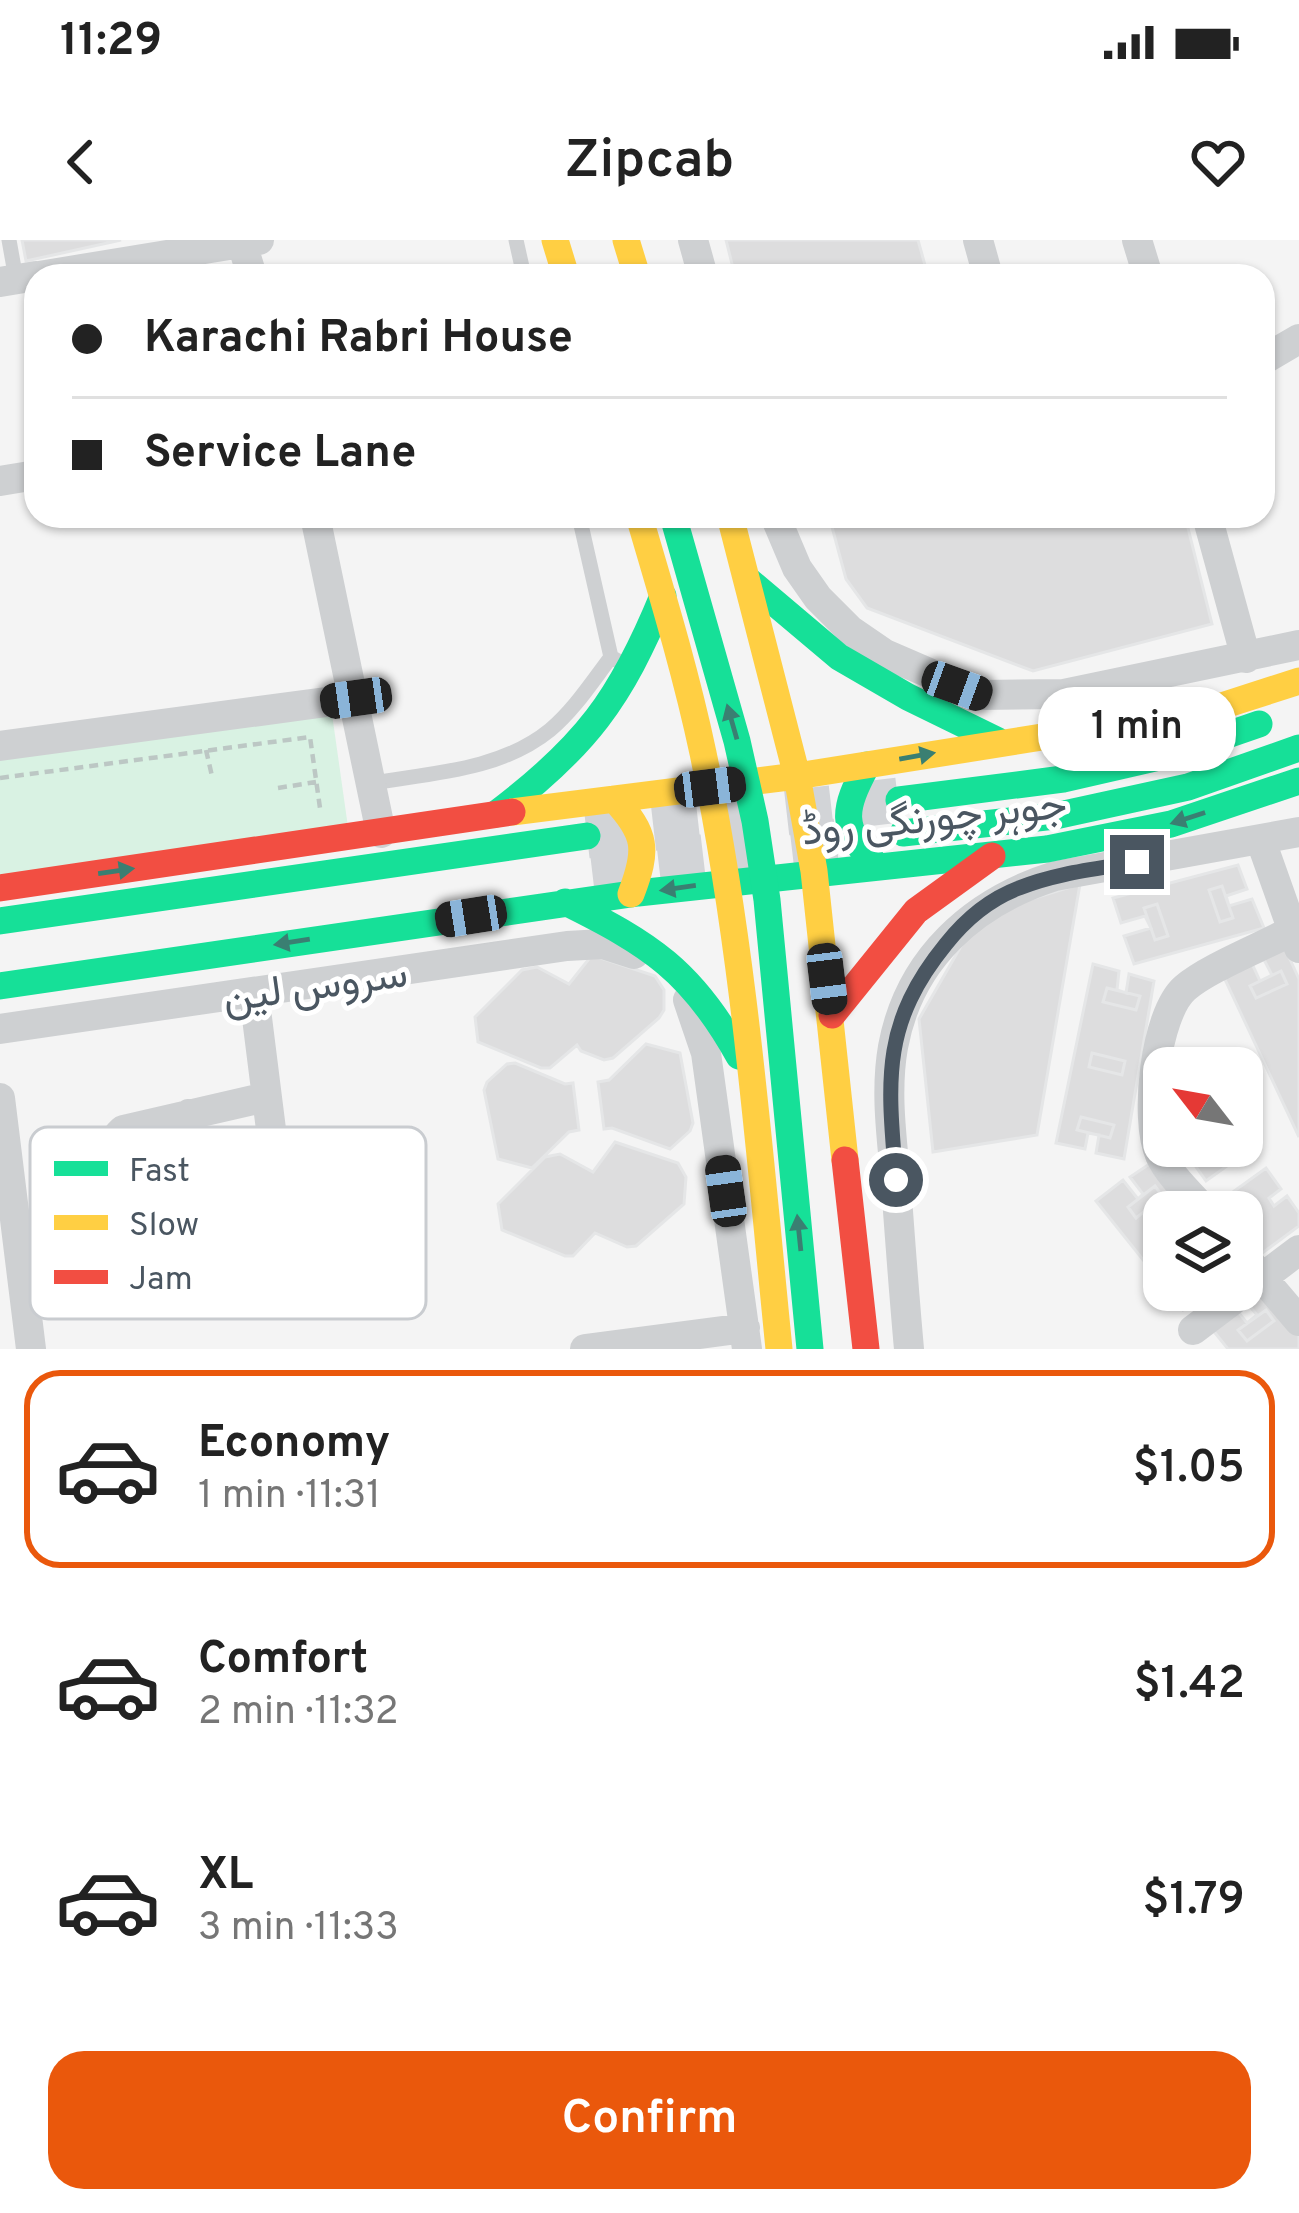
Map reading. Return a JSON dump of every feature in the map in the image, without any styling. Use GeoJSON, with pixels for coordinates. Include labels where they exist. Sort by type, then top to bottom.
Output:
{"type":"FeatureCollection","features":[{"type":"Feature","properties":{"kind":"main road"},"geometry":{"type":"LineString","coordinates":[[643,528],[710,787],[752,1082],[779,1349]]}},
{"type":"Feature","properties":{"kind":"main road"},"geometry":{"type":"LineString","coordinates":[[676,528],[755,821],[810,1349]]}},
{"type":"Feature","properties":{"kind":"main road"},"geometry":{"type":"LineString","coordinates":[[709,528],[788,821],[843,1349]]}},
{"type":"Feature","properties":{"kind":"main road"},"geometry":{"type":"LineString","coordinates":[[734,528],[797,776],[814,871],[866,1349]]}},
{"type":"Feature","properties":{"kind":"main road"},"geometry":{"type":"LineString","coordinates":[[749,581],[839,658],[986,735]]}},
{"type":"Feature","properties":{"kind":"main road"},"geometry":{"type":"LineString","coordinates":[[496,814],[545,779],[583,743],[622,663],[663,596]]}},
{"type":"Feature","properties":{"kind":"main road","name":"جوہر چورنگی روڈ"},"geometry":{"type":"LineString","coordinates":[[0,888],[496,814],[797,776],[867,765],[986,735],[1207,711],[1299,681]]}},
{"type":"Feature","properties":{"kind":"main road","name":"جوہر چورنگی روڈ"},"geometry":{"type":"LineString","coordinates":[[899,800],[1063,779],[1172,754],[1292,713]]}},
{"type":"Feature","properties":{"kind":"main road","name":"جوہر چورنگی روڈ"},"geometry":{"type":"LineString","coordinates":[[903,833],[1054,816],[1188,787],[1299,748]]}},
{"type":"Feature","properties":{"kind":"main road"},"geometry":{"type":"LineString","coordinates":[[867,765],[851,794],[847,830],[876,866]]}},
{"type":"Feature","properties":{"kind":"main road","name":"جوہر چورنگی روڈ"},"geometry":{"type":"LineString","coordinates":[[0,986],[725,881],[1001,855],[1156,828],[1299,781]]}},
{"type":"Feature","properties":{"kind":"main road"},"geometry":{"type":"LineString","coordinates":[[614,799],[642,832],[645,852],[631,894]]}},
{"type":"Feature","properties":{"kind":"main road"},"geometry":{"type":"LineString","coordinates":[[0,921],[587,836]]}},
{"type":"Feature","properties":{"kind":"main road"},"geometry":{"type":"LineString","coordinates":[[832,1015],[916,911],[1001,855]]}},
{"type":"Feature","properties":{"kind":"main road"},"geometry":{"type":"LineString","coordinates":[[565,902],[607,935],[658,952],[690,977],[717,1012],[752,1082]]}},
{"type":"Feature","properties":{"kind":"street"},"geometry":{"type":"LineString","coordinates":[[114,264],[248,242]]}},
{"type":"Feature","properties":{"kind":"street"},"geometry":{"type":"LineString","coordinates":[[318,528],[381,833]]}},
{"type":"Feature","properties":{"kind":"street"},"geometry":{"type":"LineString","coordinates":[[781,528],[797,568],[850,630],[884,654],[980,694],[1064,694],[1299,645]]}},
{"type":"Feature","properties":{"kind":"street"},"geometry":{"type":"LineString","coordinates":[[1210,528],[1246,658]]}},
{"type":"Feature","properties":{"kind":"street"},"geometry":{"type":"LineString","coordinates":[[792,620],[818,598]]}},
{"type":"Feature","properties":{"kind":"street"},"geometry":{"type":"LineString","coordinates":[[980,694],[986,735]]}},
{"type":"Feature","properties":{"kind":"street"},"geometry":{"type":"LineString","coordinates":[[0,746],[356,698]]}},
{"type":"Feature","properties":{"kind":"street"},"geometry":{"type":"LineString","coordinates":[[909,1349],[889,1096],[892,1048],[904,1006],[927,966],[985,905],[1016,889],[1054,876],[1298,836]]}},
{"type":"Feature","properties":{"kind":"street"},"geometry":{"type":"LineString","coordinates":[[1189,1191],[1161,1157],[1153,1130],[1161,1026],[1168,1008],[1186,987],[1295,939],[1261,841]]}},
{"type":"Feature","properties":{"kind":"street"},"geometry":{"type":"LineString","coordinates":[[1001,855],[1016,889]]}},
{"type":"Feature","properties":{"kind":"street"},"geometry":{"type":"LineString","coordinates":[[585,1349],[746,1339],[706,1053],[687,998],[646,959],[607,935]]}},
{"type":"Feature","properties":{"kind":"street","name":"سروس لین"},"geometry":{"type":"LineString","coordinates":[[0,1029],[567,946],[607,935]]}},
{"type":"Feature","properties":{"kind":"street"},"geometry":{"type":"LineString","coordinates":[[856,981],[904,1006]]}},
{"type":"Feature","properties":{"kind":"street"},"geometry":{"type":"LineString","coordinates":[[254,994],[270,1127]]}},
{"type":"Feature","properties":{"kind":"street"},"geometry":{"type":"LineString","coordinates":[[135,1127],[266,1097]]}},
{"type":"Feature","properties":{"kind":"street"},"geometry":{"type":"LineString","coordinates":[[0,1098],[31,1349]]}},
{"type":"Feature","properties":{"kind":"street"},"geometry":{"type":"LineString","coordinates":[[189,1114],[190,1127]]}},
{"type":"Feature","properties":{"kind":"street"},"geometry":{"type":"LineString","coordinates":[[1263,1261],[1299,1250]]}},
{"type":"Feature","properties":{"kind":"street"},"geometry":{"type":"LineString","coordinates":[[1263,1279],[1299,1321]]}},
{"type":"Feature","properties":{"kind":"street"},"geometry":{"type":"LineString","coordinates":[[1192,1330],[1209,1311]]}},
{"type":"Feature","properties":{"kind":"lane"},"geometry":{"type":"LineString","coordinates":[[9,240],[23,279]]}},
{"type":"Feature","properties":{"kind":"lane"},"geometry":{"type":"LineString","coordinates":[[372,783],[489,763],[521,750],[622,663],[583,528]]}},
{"type":"Feature","properties":{"kind":"path"},"geometry":{"type":"LineString","coordinates":[[0,778],[310,736],[321,815]]}},
{"type":"Feature","properties":{"kind":"path"},"geometry":{"type":"LineString","coordinates":[[206,750],[212,776]]}},
{"type":"Feature","properties":{"kind":"path"},"geometry":{"type":"LineString","coordinates":[[278,788],[316,782]]}},
{"type":"Feature","properties":{"kind":"green space"},"geometry":{"type":"Polygon","coordinates":[[[331,707],[349,834],[0,885],[0,756],[331,707]]]}},
{"type":"Feature","properties":{"kind":"building"},"geometry":{"type":"Polygon","coordinates":[[[22,240],[121,240],[26,261],[22,240]]]}},
{"type":"Feature","properties":{"kind":"building"},"geometry":{"type":"Polygon","coordinates":[[[726,240],[918,240],[925,264],[732,264],[726,240]]]}},
{"type":"Feature","properties":{"kind":"building"},"geometry":{"type":"Polygon","coordinates":[[[832,528],[1188,528],[1212,624],[1033,671],[867,608],[846,579],[832,528]]]}},
{"type":"Feature","properties":{"kind":"building"},"geometry":{"type":"Polygon","coordinates":[[[1238,865],[1247,889],[1226,896],[1229,906],[1252,899],[1264,928],[1134,964],[1124,936],[1151,928],[1145,916],[1121,923],[1113,898],[1238,865]]]}},
{"type":"Feature","properties":{"kind":"building"},"geometry":{"type":"Polygon","coordinates":[[[1080,884],[1037,1135],[933,1152],[919,1019],[979,915],[1080,884]]]}},
{"type":"Feature","properties":{"kind":"building"},"geometry":{"type":"Polygon","coordinates":[[[1222,886],[1233,918],[1220,922],[1209,890],[1222,886]]]}},
{"type":"Feature","properties":{"kind":"building"},"geometry":{"type":"Polygon","coordinates":[[[1157,904],[1168,936],[1155,940],[1144,908],[1157,904]]]}},
{"type":"Feature","properties":{"kind":"building"},"geometry":{"type":"Polygon","coordinates":[[[1283,944],[1299,979],[1299,1137],[1263,1060],[1263,1047],[1257,1047],[1221,971],[1249,957],[1260,981],[1272,975],[1261,954],[1283,944]]]}},
{"type":"Feature","properties":{"kind":"building"},"geometry":{"type":"Polygon","coordinates":[[[592,955],[655,976],[664,990],[659,1018],[613,1058],[604,1060],[577,1045],[550,1068],[541,1068],[478,1042],[475,1017],[522,970],[537,967],[569,984],[592,955]]]}},
{"type":"Feature","properties":{"kind":"building"},"geometry":{"type":"Polygon","coordinates":[[[1093,964],[1119,971],[1117,990],[1126,993],[1129,974],[1154,981],[1124,1159],[1096,1153],[1099,1135],[1088,1133],[1085,1149],[1056,1143],[1093,964]]]}},
{"type":"Feature","properties":{"kind":"building"},"geometry":{"type":"Polygon","coordinates":[[[1281,971],[1287,984],[1256,998],[1250,986],[1281,971]]]}},
{"type":"Feature","properties":{"kind":"building"},"geometry":{"type":"Polygon","coordinates":[[[1107,988],[1140,996],[1136,1010],[1103,1002],[1107,988]]]}},
{"type":"Feature","properties":{"kind":"building"},"geometry":{"type":"Polygon","coordinates":[[[646,1044],[680,1053],[693,1123],[670,1149],[604,1129],[598,1082],[609,1080],[646,1044]]]}},
{"type":"Feature","properties":{"kind":"building"},"geometry":{"type":"Polygon","coordinates":[[[1092,1053],[1125,1061],[1122,1075],[1089,1067],[1092,1053]]]}},
{"type":"Feature","properties":{"kind":"building"},"geometry":{"type":"Polygon","coordinates":[[[507,1064],[573,1083],[579,1130],[569,1132],[532,1168],[498,1159],[484,1090],[507,1064]]]}},
{"type":"Feature","properties":{"kind":"building"},"geometry":{"type":"Polygon","coordinates":[[[1081,1117],[1114,1125],[1110,1138],[1077,1130],[1081,1117]]]}},
{"type":"Feature","properties":{"kind":"building"},"geometry":{"type":"Polygon","coordinates":[[[615,1142],[678,1163],[686,1177],[684,1204],[636,1246],[627,1247],[595,1233],[573,1256],[565,1256],[502,1230],[498,1204],[545,1157],[560,1154],[593,1172],[615,1142]]]}},
{"type":"Feature","properties":{"kind":"building"},"geometry":{"type":"Polygon","coordinates":[[[1154,1167],[1173,1191],[1143,1194],[1130,1177],[1154,1167]]]}},
{"type":"Feature","properties":{"kind":"building"},"geometry":{"type":"Polygon","coordinates":[[[1196,1167],[1226,1167],[1206,1181],[1196,1167]]]}},
{"type":"Feature","properties":{"kind":"building"},"geometry":{"type":"Polygon","coordinates":[[[1266,1168],[1281,1189],[1269,1198],[1274,1206],[1287,1196],[1299,1213],[1299,1226],[1263,1253],[1263,1191],[1234,1191],[1266,1168]]]}},
{"type":"Feature","properties":{"kind":"building"},"geometry":{"type":"Polygon","coordinates":[[[1123,1180],[1138,1199],[1143,1194],[1143,1260],[1096,1201],[1123,1180]]]}},
{"type":"Feature","properties":{"kind":"building"},"geometry":{"type":"Polygon","coordinates":[[[1143,1195],[1143,1213],[1136,1218],[1128,1207],[1143,1195]]]}},
{"type":"Feature","properties":{"kind":"building"},"geometry":{"type":"Polygon","coordinates":[[[1263,1286],[1299,1329],[1299,1349],[1228,1349],[1207,1323],[1221,1311],[1237,1311],[1247,1323],[1257,1315],[1254,1311],[1263,1311],[1263,1286]]]}},
{"type":"Feature","properties":{"kind":"building"},"geometry":{"type":"Polygon","coordinates":[[[1266,1310],[1274,1321],[1247,1341],[1238,1330],[1266,1310]]]}},
{"type":"Feature","properties":{"kind":"tunnel"},"geometry":{"type":"LineString","coordinates":[[587,836],[899,800]]}},
{"type":"Feature","properties":{"kind":"tunnel"},"geometry":{"type":"LineString","coordinates":[[592,870],[846,840]]}},
{"type":"Feature","properties":{"kind":"traffic: fast"},"geometry":{"type":"LineString","coordinates":[[676,528],[755,821],[767,900],[810,1349]]}},
{"type":"Feature","properties":{"kind":"traffic: fast"},"geometry":{"type":"LineString","coordinates":[[749,581],[839,657],[998,741]]}},
{"type":"Feature","properties":{"kind":"traffic: fast"},"geometry":{"type":"LineString","coordinates":[[496,814],[554,766],[597,719],[632,664],[663,596]]}},
{"type":"Feature","properties":{"kind":"traffic: fast"},"geometry":{"type":"LineString","coordinates":[[899,800],[1063,779],[1172,754],[1259,724]]}},
{"type":"Feature","properties":{"kind":"traffic: fast"},"geometry":{"type":"LineString","coordinates":[[903,833],[1055,816],[1188,787],[1299,748]]}},
{"type":"Feature","properties":{"kind":"traffic: fast"},"geometry":{"type":"LineString","coordinates":[[867,765],[853,794],[849,818],[856,840],[876,865]]}},
{"type":"Feature","properties":{"kind":"traffic: fast"},"geometry":{"type":"LineString","coordinates":[[0,986],[638,893],[1047,849],[1171,824],[1299,781]]}},
{"type":"Feature","properties":{"kind":"traffic: fast"},"geometry":{"type":"LineString","coordinates":[[0,921],[587,836]]}},
{"type":"Feature","properties":{"kind":"traffic: fast"},"geometry":{"type":"LineString","coordinates":[[565,902],[666,963],[704,1002],[739,1056]]}},
{"type":"Feature","properties":{"kind":"traffic: slow"},"geometry":{"type":"LineString","coordinates":[[555,240],[562,264]]}},
{"type":"Feature","properties":{"kind":"traffic: slow"},"geometry":{"type":"LineString","coordinates":[[626,240],[633,264]]}},
{"type":"Feature","properties":{"kind":"traffic: slow"},"geometry":{"type":"LineString","coordinates":[[642,528],[689,693],[717,827],[749,1050],[779,1349]]}},
{"type":"Feature","properties":{"kind":"traffic: slow"},"geometry":{"type":"LineString","coordinates":[[733,528],[797,776],[814,871],[845,1160]]}},
{"type":"Feature","properties":{"kind":"traffic: slow"},"geometry":{"type":"LineString","coordinates":[[512,812],[797,776],[1206,711],[1299,681]]}},
{"type":"Feature","properties":{"kind":"traffic: slow"},"geometry":{"type":"LineString","coordinates":[[614,799],[633,822],[641,843],[631,894]]}},
{"type":"Feature","properties":{"kind":"traffic: jam"},"geometry":{"type":"LineString","coordinates":[[0,888],[512,812]]}},
{"type":"Feature","properties":{"kind":"traffic: jam"},"geometry":{"type":"LineString","coordinates":[[832,1015],[916,911],[992,856]]}},
{"type":"Feature","properties":{"kind":"traffic: jam"},"geometry":{"type":"LineString","coordinates":[[845,1160],[866,1349]]}},
{"type":"Feature","properties":{"kind":"route"},"geometry":{"type":"LineString","coordinates":[[896,1180],[889,1096],[892,1048],[904,1006],[927,966],[985,905],[1016,889],[1054,876],[1137,862]]}}]}
